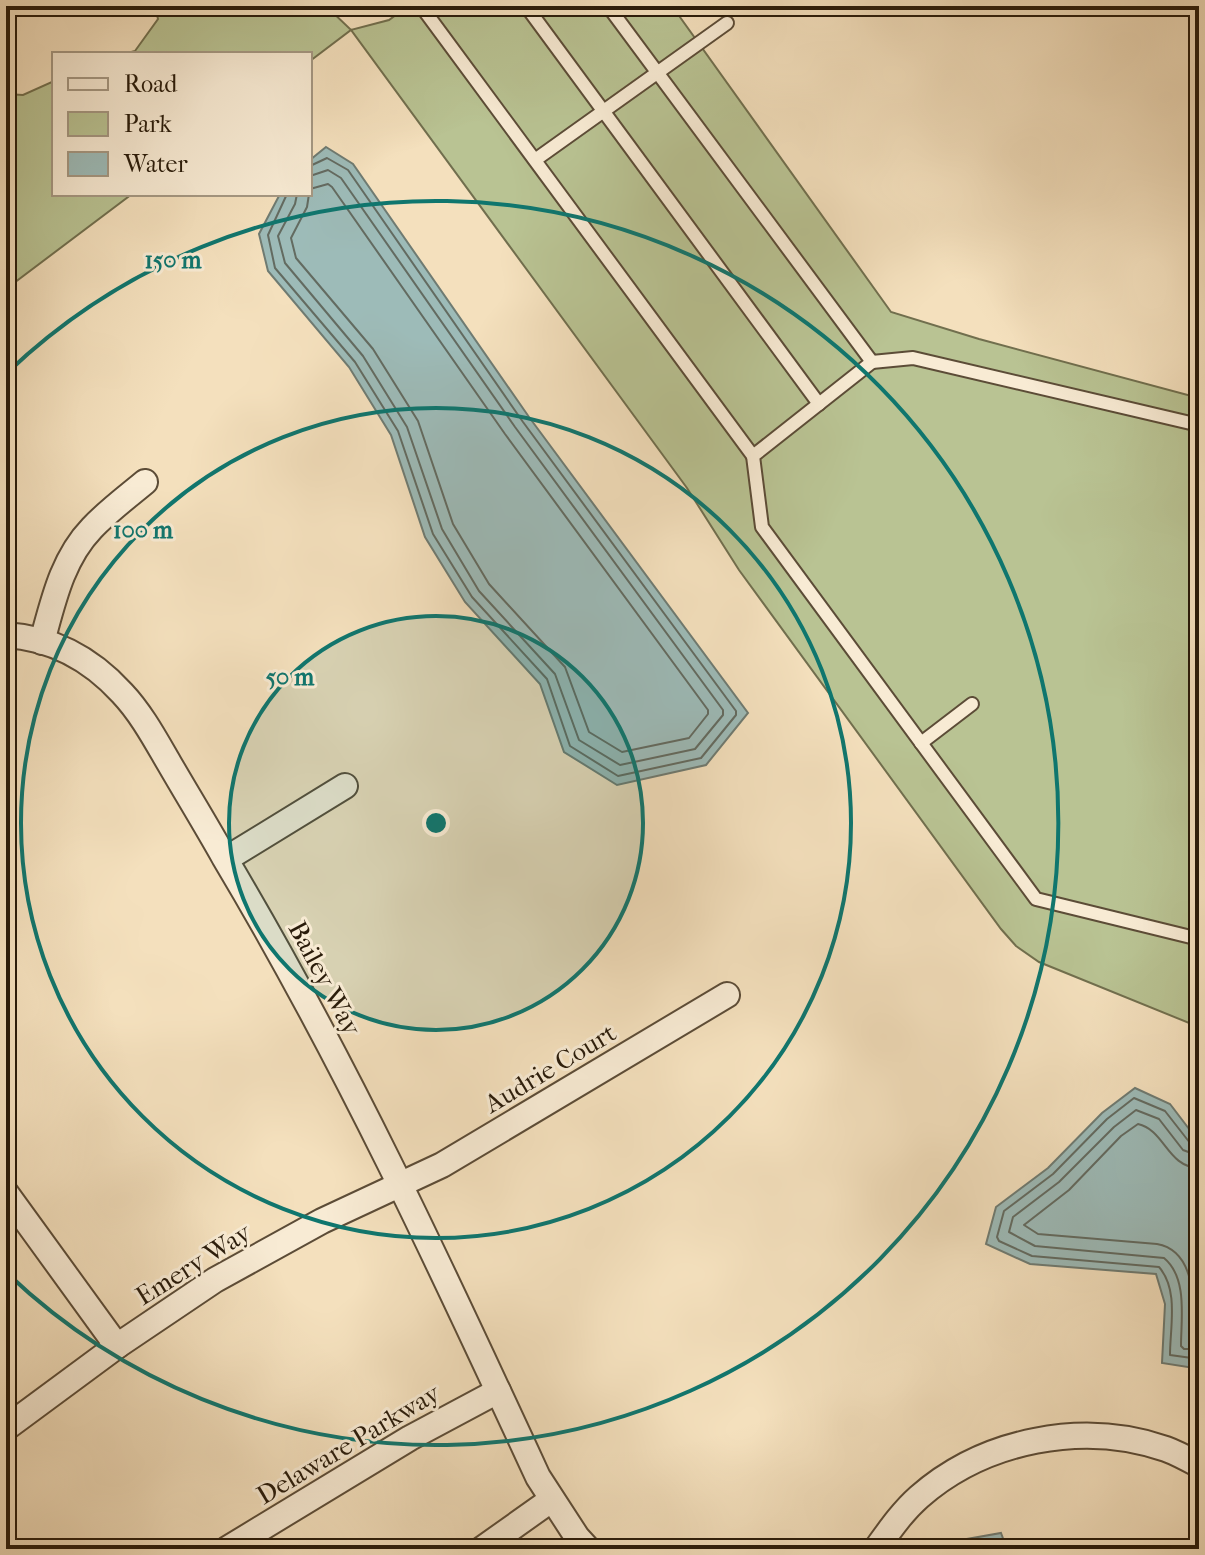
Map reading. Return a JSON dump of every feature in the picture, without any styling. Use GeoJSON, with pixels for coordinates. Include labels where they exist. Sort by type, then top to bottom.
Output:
{"type":"FeatureCollection","features":[{"type":"Feature","properties":{"kind":"street"},"geometry":{"type":"LineString","coordinates":[[42,642],[57,586],[68,561],[90,529],[145,482]]}},
{"type":"Feature","properties":{"kind":"street","name":"Bailey Way"},"geometry":{"type":"LineString","coordinates":[[6,635],[23,636],[63,647],[96,668],[123,694],[149,729],[263,921],[337,1059],[551,1500],[588,1549]]}},
{"type":"Feature","properties":{"kind":"street"},"geometry":{"type":"LineString","coordinates":[[226,859],[345,786]]}},
{"type":"Feature","properties":{"kind":"street","name":"Audrie Court"},"geometry":{"type":"LineString","coordinates":[[400,1186],[442,1165],[727,995]]}},
{"type":"Feature","properties":{"kind":"street","name":"Emery Way"},"geometry":{"type":"LineString","coordinates":[[6,1428],[117,1346],[215,1280],[322,1221],[400,1186]]}},
{"type":"Feature","properties":{"kind":"street"},"geometry":{"type":"LineString","coordinates":[[6,1193],[117,1346]]}},
{"type":"Feature","properties":{"kind":"street","name":"Delaware Parkway"},"geometry":{"type":"LineString","coordinates":[[227,1549],[410,1438],[498,1391]]}},
{"type":"Feature","properties":{"kind":"street"},"geometry":{"type":"LineString","coordinates":[[876,1549],[917,1498],[945,1477],[978,1458],[1015,1446],[1054,1437],[1113,1438],[1166,1449],[1199,1465]]}},
{"type":"Feature","properties":{"kind":"street"},"geometry":{"type":"LineString","coordinates":[[482,1549],[551,1500]]}},
{"type":"Feature","properties":{"kind":"lane"},"geometry":{"type":"LineString","coordinates":[[421,6],[753,456],[762,527],[1036,899],[1199,939]]}},
{"type":"Feature","properties":{"kind":"lane"},"geometry":{"type":"LineString","coordinates":[[526,6],[819,404]]}},
{"type":"Feature","properties":{"kind":"lane"},"geometry":{"type":"LineString","coordinates":[[608,6],[872,362]]}},
{"type":"Feature","properties":{"kind":"lane"},"geometry":{"type":"LineString","coordinates":[[535,160],[727,23]]}},
{"type":"Feature","properties":{"kind":"lane"},"geometry":{"type":"LineString","coordinates":[[753,456],[872,362],[913,358],[1199,425]]}},
{"type":"Feature","properties":{"kind":"lane"},"geometry":{"type":"LineString","coordinates":[[921,743],[972,704]]}},
{"type":"Feature","properties":{"kind":"green space"},"geometry":{"type":"Polygon","coordinates":[[[155,6],[326,6],[351,30],[312,59],[312,52],[131,52],[158,19],[155,6]]]}},
{"type":"Feature","properties":{"kind":"green space"},"geometry":{"type":"Polygon","coordinates":[[[408,6],[672,6],[891,312],[1199,398],[1199,1027],[1039,962],[1016,946],[1001,929],[739,570],[687,488],[351,30],[389,20],[408,6]]]}},
{"type":"Feature","properties":{"kind":"green space"},"geometry":{"type":"Polygon","coordinates":[[[52,82],[52,196],[129,196],[6,289],[6,94],[23,95],[52,82]]]}},
{"type":"Feature","properties":{"kind":"water"},"geometry":{"type":"Polygon","coordinates":[[[326,147],[353,164],[529,417],[748,713],[706,765],[617,785],[564,752],[540,684],[465,602],[425,537],[391,435],[349,367],[268,271],[259,234],[279,196],[312,196],[312,158],[326,147]]]}},
{"type":"Feature","properties":{"kind":"water"},"geometry":{"type":"Polygon","coordinates":[[[1135,1088],[1170,1104],[1199,1142],[1199,1365],[1194,1368],[1162,1363],[1165,1304],[1156,1274],[1030,1264],[986,1244],[996,1207],[1048,1168],[1102,1113],[1135,1088]]]}},
{"type":"Feature","properties":{"kind":"water"},"geometry":{"type":"Polygon","coordinates":[[[1001,1533],[1007,1549],[958,1549],[967,1539],[1001,1533]]]}}]}
